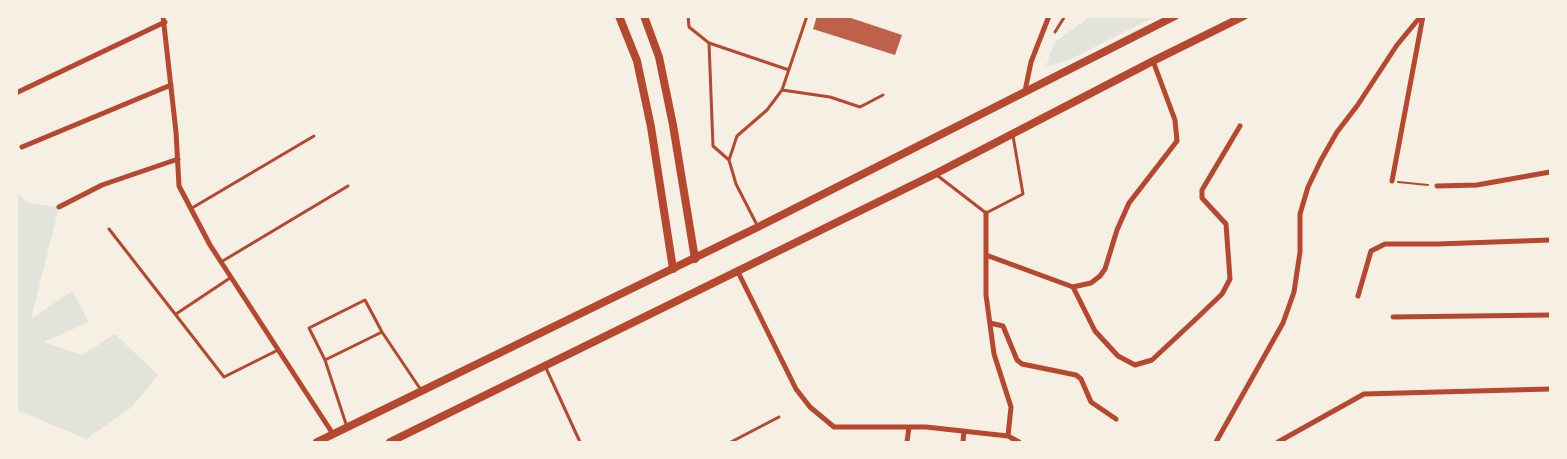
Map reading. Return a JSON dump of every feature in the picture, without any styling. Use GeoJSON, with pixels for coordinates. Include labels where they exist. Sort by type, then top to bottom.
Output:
{"type":"FeatureCollection","features":[{"type":"Feature","properties":{"kind":"main road"},"geometry":{"type":"LineString","coordinates":[[619,16],[637,61],[651,128],[673,270]]}},
{"type":"Feature","properties":{"kind":"main road"},"geometry":{"type":"LineString","coordinates":[[644,16],[659,57],[673,125],[694,259]]}},
{"type":"Feature","properties":{"kind":"main road"},"geometry":{"type":"LineString","coordinates":[[317,442],[673,270],[1175,16]]}},
{"type":"Feature","properties":{"kind":"main road"},"geometry":{"type":"LineString","coordinates":[[390,442],[935,174],[1244,16]]}},
{"type":"Feature","properties":{"kind":"street"},"geometry":{"type":"LineString","coordinates":[[1025,91],[1031,62],[1049,16]]}},
{"type":"Feature","properties":{"kind":"street"},"geometry":{"type":"LineString","coordinates":[[1392,181],[1422,16]]}},
{"type":"Feature","properties":{"kind":"street"},"geometry":{"type":"LineString","coordinates":[[1216,442],[1283,323],[1294,292],[1300,252],[1300,214],[1308,187],[1321,160],[1337,132],[1397,45],[1422,16]]}},
{"type":"Feature","properties":{"kind":"street"},"geometry":{"type":"LineString","coordinates":[[16,93],[164,19],[179,186],[221,262],[333,434]]}},
{"type":"Feature","properties":{"kind":"street"},"geometry":{"type":"LineString","coordinates":[[987,255],[1073,287],[1091,283],[1100,276],[1105,269],[1117,230],[1129,203],[1176,141],[1176,120],[1153,61]]}},
{"type":"Feature","properties":{"kind":"street"},"geometry":{"type":"LineString","coordinates":[[22,147],[171,85]]}},
{"type":"Feature","properties":{"kind":"street"},"geometry":{"type":"LineString","coordinates":[[1073,287],[1095,331],[1118,356],[1135,365],[1152,360],[1222,294],[1230,279],[1226,224],[1202,198],[1202,190],[1240,126]]}},
{"type":"Feature","properties":{"kind":"street"},"geometry":{"type":"LineString","coordinates":[[59,207],[102,185],[178,159]]}},
{"type":"Feature","properties":{"kind":"street"},"geometry":{"type":"LineString","coordinates":[[1437,186],[1477,185],[1551,172]]}},
{"type":"Feature","properties":{"kind":"street"},"geometry":{"type":"LineString","coordinates":[[986,213],[986,295],[994,354],[1011,407],[1008,436]]}},
{"type":"Feature","properties":{"kind":"street"},"geometry":{"type":"LineString","coordinates":[[1358,296],[1371,251],[1377,246],[1551,240]]}},
{"type":"Feature","properties":{"kind":"street"},"geometry":{"type":"LineString","coordinates":[[737,270],[796,389],[810,407],[834,427],[909,427],[964,431],[1008,436],[1019,442]]}},
{"type":"Feature","properties":{"kind":"street"},"geometry":{"type":"LineString","coordinates":[[1392,318],[1551,315]]}},
{"type":"Feature","properties":{"kind":"street"},"geometry":{"type":"LineString","coordinates":[[990,323],[1003,326],[1017,360],[1022,364],[1076,375],[1081,379],[1091,402],[1116,419]]}},
{"type":"Feature","properties":{"kind":"street"},"geometry":{"type":"LineString","coordinates":[[1278,442],[1364,394],[1551,389]]}},
{"type":"Feature","properties":{"kind":"street"},"geometry":{"type":"LineString","coordinates":[[907,442],[909,427]]}},
{"type":"Feature","properties":{"kind":"street"},"geometry":{"type":"LineString","coordinates":[[963,442],[964,431]]}},
{"type":"Feature","properties":{"kind":"lane"},"geometry":{"type":"LineString","coordinates":[[688,16],[689,27],[709,43],[789,70]]}},
{"type":"Feature","properties":{"kind":"lane"},"geometry":{"type":"LineString","coordinates":[[729,160],[737,136],[767,110],[782,90],[807,16]]}},
{"type":"Feature","properties":{"kind":"lane"},"geometry":{"type":"LineString","coordinates":[[1055,32],[1065,16]]}},
{"type":"Feature","properties":{"kind":"lane"},"geometry":{"type":"LineString","coordinates":[[709,43],[713,146],[729,160],[736,184],[758,227]]}},
{"type":"Feature","properties":{"kind":"lane"},"geometry":{"type":"LineString","coordinates":[[782,90],[831,97],[860,107],[883,95]]}},
{"type":"Feature","properties":{"kind":"lane"},"geometry":{"type":"LineString","coordinates":[[935,174],[986,213],[1023,194],[1013,134]]}},
{"type":"Feature","properties":{"kind":"lane"},"geometry":{"type":"LineString","coordinates":[[191,209],[314,136]]}},
{"type":"Feature","properties":{"kind":"lane"},"geometry":{"type":"LineString","coordinates":[[221,262],[348,186]]}},
{"type":"Feature","properties":{"kind":"lane"},"geometry":{"type":"LineString","coordinates":[[109,229],[224,377],[278,350]]}},
{"type":"Feature","properties":{"kind":"lane"},"geometry":{"type":"LineString","coordinates":[[176,314],[231,277]]}},
{"type":"Feature","properties":{"kind":"lane"},"geometry":{"type":"LineString","coordinates":[[348,427],[325,360],[309,328],[365,300],[382,332],[422,391]]}},
{"type":"Feature","properties":{"kind":"lane"},"geometry":{"type":"LineString","coordinates":[[325,360],[382,332]]}},
{"type":"Feature","properties":{"kind":"lane"},"geometry":{"type":"LineString","coordinates":[[545,365],[580,442]]}},
{"type":"Feature","properties":{"kind":"lane"},"geometry":{"type":"LineString","coordinates":[[731,442],[779,417]]}},
{"type":"Feature","properties":{"kind":"path"},"geometry":{"type":"LineString","coordinates":[[1392,181],[1437,186]]}},
{"type":"Feature","properties":{"kind":"shaded area"},"geometry":{"type":"Polygon","coordinates":[[[1091,16],[1154,17],[1067,61],[1046,66],[1054,43],[1091,16]]]}},
{"type":"Feature","properties":{"kind":"shaded area"},"geometry":{"type":"Polygon","coordinates":[[[16,193],[28,203],[59,207],[31,319],[72,291],[89,322],[44,342],[82,355],[115,334],[158,375],[132,407],[86,439],[17,410],[16,193]]]}},
{"type":"Feature","properties":{"kind":"building"},"geometry":{"type":"Polygon","coordinates":[[[817,16],[845,16],[902,35],[895,55],[813,29],[817,16]]]}}]}
